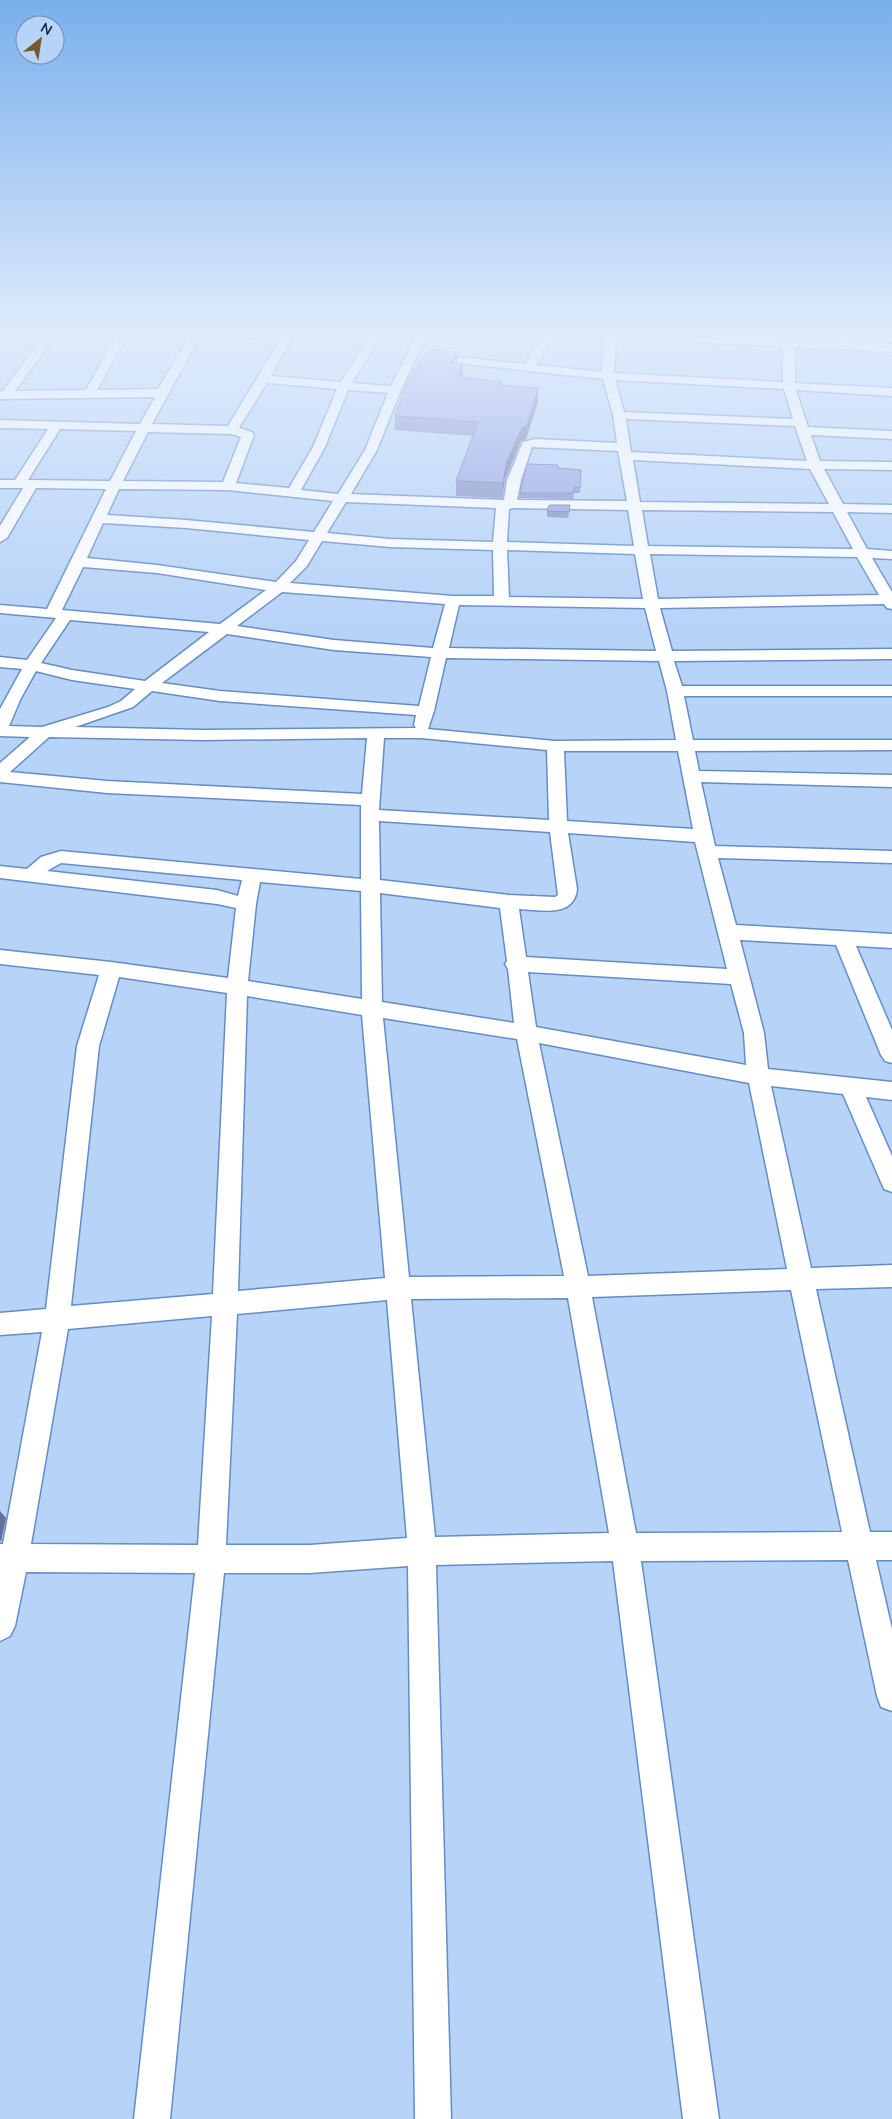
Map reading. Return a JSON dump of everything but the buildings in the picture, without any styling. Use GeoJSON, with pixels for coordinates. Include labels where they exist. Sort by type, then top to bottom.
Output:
{"type":"FeatureCollection","features":[{"type":"Feature","properties":{"kind":"street"},"geometry":{"type":"LineString","coordinates":[[0,538],[54,430]]}},
{"type":"Feature","properties":{"kind":"street"},"geometry":{"type":"LineString","coordinates":[[142,430],[114,485],[59,614],[17,687],[0,730],[156,735],[421,733],[555,746],[892,745]]}},
{"type":"Feature","properties":{"kind":"street"},"geometry":{"type":"LineString","coordinates":[[227,430],[248,435],[228,486]]}},
{"type":"Feature","properties":{"kind":"street"},"geometry":{"type":"LineString","coordinates":[[293,492],[318,448],[326,430]]}},
{"type":"Feature","properties":{"kind":"street"},"geometry":{"type":"LineString","coordinates":[[0,772],[46,731],[114,710],[127,704],[279,587],[302,563],[371,450],[379,430]]}},
{"type":"Feature","properties":{"kind":"street"},"geometry":{"type":"LineString","coordinates":[[622,430],[651,604],[675,691],[706,844],[754,1033],[758,1076],[892,1696]]}},
{"type":"Feature","properties":{"kind":"street"},"geometry":{"type":"LineString","coordinates":[[80,562],[166,570],[279,587],[453,600],[651,604],[891,601],[815,465],[803,430]]}},
{"type":"Feature","properties":{"kind":"street"},"geometry":{"type":"LineString","coordinates":[[834,430],[892,435]]}},
{"type":"Feature","properties":{"kind":"street"},"geometry":{"type":"LineString","coordinates":[[502,602],[500,547],[507,505],[527,445],[535,443],[815,465],[892,466]]}},
{"type":"Feature","properties":{"kind":"street"},"geometry":{"type":"LineString","coordinates":[[0,484],[228,486],[342,498],[507,505],[892,509]]}},
{"type":"Feature","properties":{"kind":"street"},"geometry":{"type":"LineString","coordinates":[[99,519],[186,524],[390,543],[642,550],[862,552],[892,555]]}},
{"type":"Feature","properties":{"kind":"street"},"geometry":{"type":"LineString","coordinates":[[421,733],[453,600]]}},
{"type":"Feature","properties":{"kind":"street"},"geometry":{"type":"LineString","coordinates":[[0,609],[224,629],[334,645],[440,653],[666,656],[892,654]]}},
{"type":"Feature","properties":{"kind":"street"},"geometry":{"type":"LineString","coordinates":[[0,662],[30,665],[72,675],[220,696],[426,711]]}},
{"type":"Feature","properties":{"kind":"street"},"geometry":{"type":"LineString","coordinates":[[675,691],[892,691]]}},
{"type":"Feature","properties":{"kind":"street"},"geometry":{"type":"LineString","coordinates":[[376,734],[370,808],[372,1009],[422,1551],[433,2119]]}},
{"type":"Feature","properties":{"kind":"street"},"geometry":{"type":"LineString","coordinates":[[31,877],[41,864],[49,859],[61,857],[372,886],[508,902],[560,904],[568,897],[568,889],[558,826],[555,746]]}},
{"type":"Feature","properties":{"kind":"street"},"geometry":{"type":"LineString","coordinates":[[692,776],[892,781]]}},
{"type":"Feature","properties":{"kind":"street"},"geometry":{"type":"LineString","coordinates":[[0,777],[370,808],[558,826],[706,844],[892,857]]}},
{"type":"Feature","properties":{"kind":"street"},"geometry":{"type":"LineString","coordinates":[[0,891],[3,873],[217,897],[246,904]]}},
{"type":"Feature","properties":{"kind":"street"},"geometry":{"type":"LineString","coordinates":[[152,2119],[210,1558],[225,1302],[237,987],[246,904],[252,875]]}},
{"type":"Feature","properties":{"kind":"street"},"geometry":{"type":"LineString","coordinates":[[508,902],[515,964],[526,1033],[578,1287],[625,1547],[700,2119]]}},
{"type":"Feature","properties":{"kind":"street"},"geometry":{"type":"LineString","coordinates":[[729,932],[892,940]]}},
{"type":"Feature","properties":{"kind":"street"},"geometry":{"type":"LineString","coordinates":[[843,938],[892,1055]]}},
{"type":"Feature","properties":{"kind":"street"},"geometry":{"type":"LineString","coordinates":[[0,957],[110,969],[237,987],[526,1033],[758,1076],[892,1091]]}},
{"type":"Feature","properties":{"kind":"street"},"geometry":{"type":"LineString","coordinates":[[515,964],[740,977]]}},
{"type":"Feature","properties":{"kind":"street"},"geometry":{"type":"LineString","coordinates":[[0,1626],[8,1558],[57,1319],[88,1046],[110,969]]}},
{"type":"Feature","properties":{"kind":"street"},"geometry":{"type":"LineString","coordinates":[[850,1086],[892,1182]]}},
{"type":"Feature","properties":{"kind":"street"},"geometry":{"type":"LineString","coordinates":[[0,1324],[225,1302],[399,1288],[578,1287],[892,1276]]}},
{"type":"Feature","properties":{"kind":"street"},"geometry":{"type":"LineString","coordinates":[[8,1558],[319,1559],[422,1551],[625,1547],[892,1546]]}}]}
